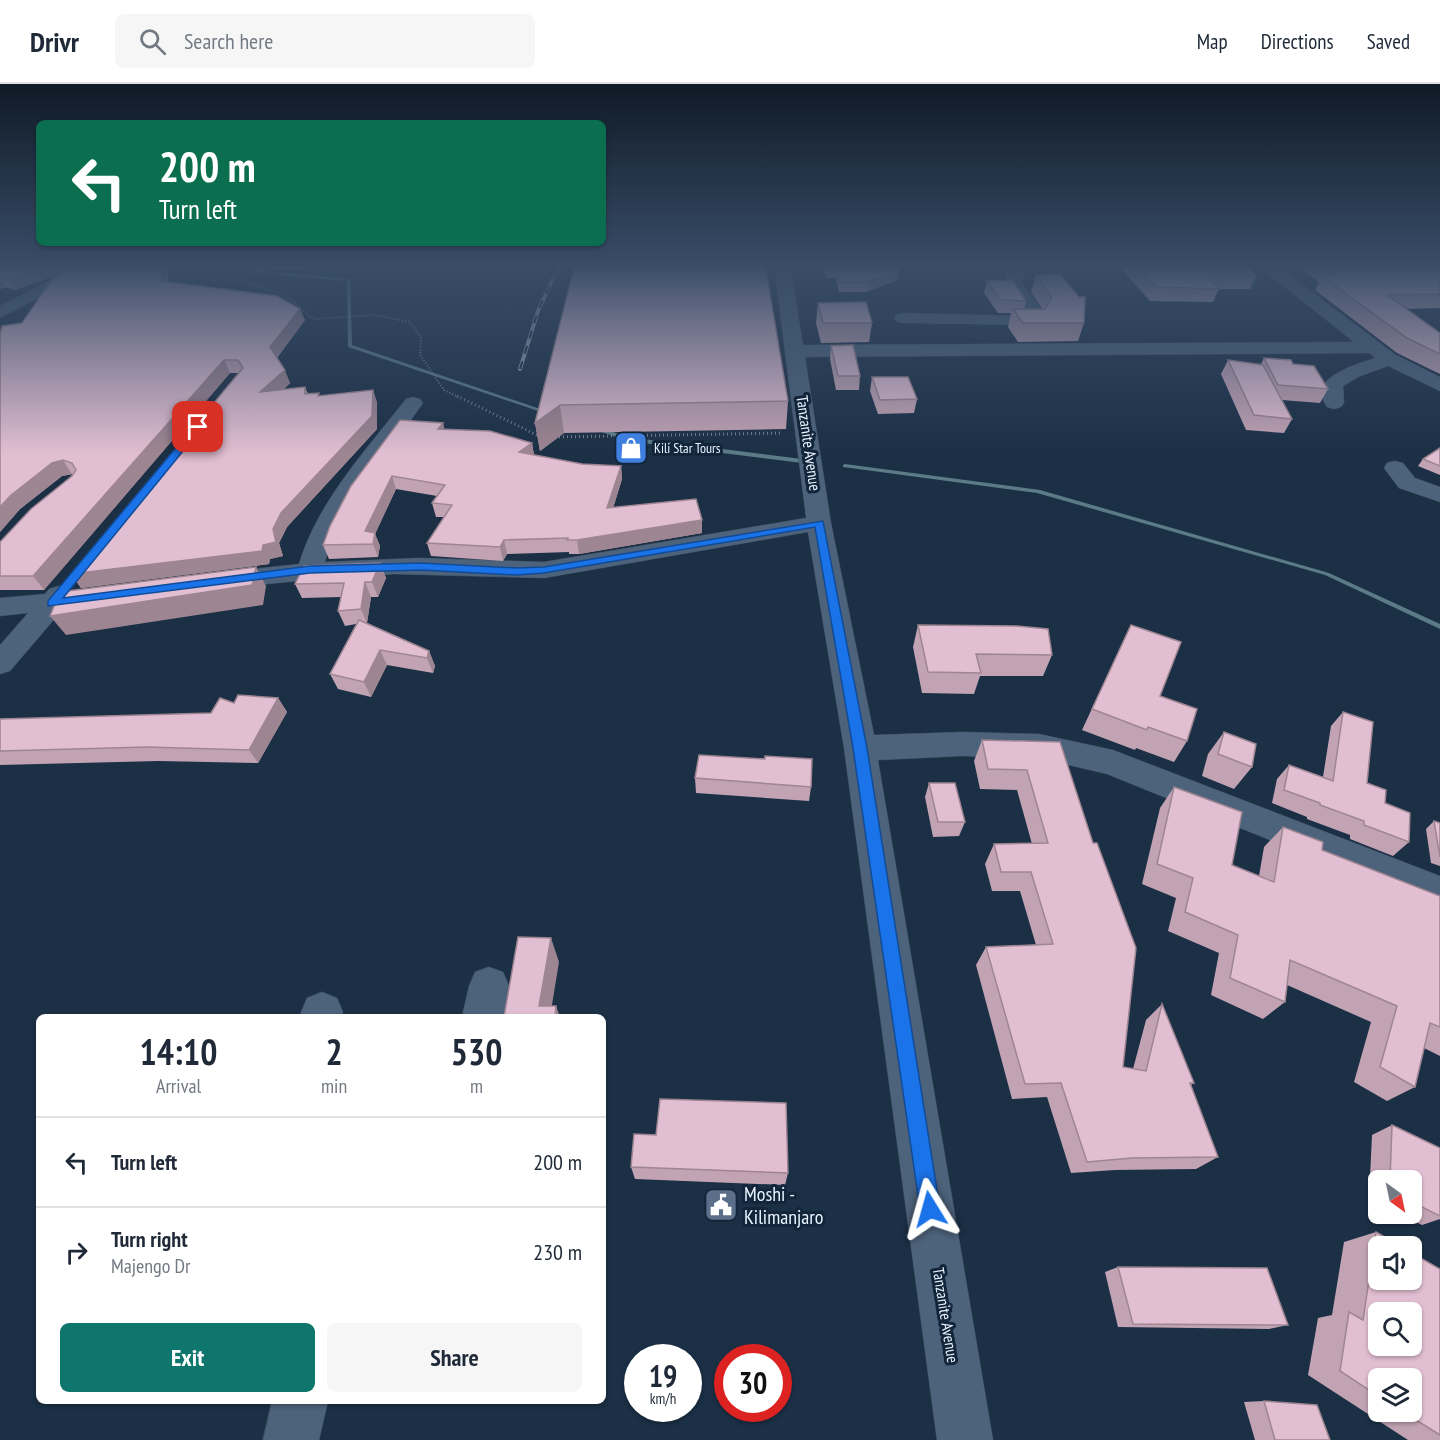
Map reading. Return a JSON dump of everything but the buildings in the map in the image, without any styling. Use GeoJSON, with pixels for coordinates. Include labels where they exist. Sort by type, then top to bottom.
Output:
{"type":"FeatureCollection","features":[{"type":"Feature","properties":{"kind":"street","name":"Tanzanite Avenue"},"geometry":{"type":"LineString","coordinates":[[792,327],[819,523],[860,748],[965,1440]]}},
{"type":"Feature","properties":{"kind":"street"},"geometry":{"type":"LineString","coordinates":[[1347,327],[1389,359],[1440,385]]}},
{"type":"Feature","properties":{"kind":"street"},"geometry":{"type":"LineString","coordinates":[[796,351],[1371,346]]}},
{"type":"Feature","properties":{"kind":"street"},"geometry":{"type":"LineString","coordinates":[[1334,403],[1332,389],[1341,378],[1389,359]]}},
{"type":"Feature","properties":{"kind":"street"},"geometry":{"type":"LineString","coordinates":[[310,570],[320,536],[354,482],[413,403]]}},
{"type":"Feature","properties":{"kind":"street"},"geometry":{"type":"LineString","coordinates":[[1395,468],[1407,483],[1440,495]]}},
{"type":"Feature","properties":{"kind":"street"},"geometry":{"type":"LineString","coordinates":[[189,585],[310,570],[421,566],[517,572],[544,570],[819,523]]}},
{"type":"Feature","properties":{"kind":"street"},"geometry":{"type":"LineString","coordinates":[[0,664],[75,576]]}},
{"type":"Feature","properties":{"kind":"street"},"geometry":{"type":"LineString","coordinates":[[0,607],[121,594]]}},
{"type":"Feature","properties":{"kind":"street"},"geometry":{"type":"LineString","coordinates":[[860,748],[962,744],[1039,746],[1113,763],[1440,893]]}},
{"type":"Feature","properties":{"kind":"street"},"geometry":{"type":"LineString","coordinates":[[291,1440],[299,1404]]}},
{"type":"Feature","properties":{"kind":"path"},"geometry":{"type":"LineString","coordinates":[[414,327],[421,337],[420,355],[444,390],[540,437],[807,433]]}},
{"type":"Feature","properties":{"kind":"waterway"},"geometry":{"type":"LineString","coordinates":[[350,327],[350,346],[549,413]]}},
{"type":"Feature","properties":{"kind":"waterway"},"geometry":{"type":"LineString","coordinates":[[595,428],[627,439],[810,462]]}},
{"type":"Feature","properties":{"kind":"waterway"},"geometry":{"type":"LineString","coordinates":[[845,466],[1038,491],[1327,574],[1440,627]]}},
{"type":"Feature","properties":{"kind":"railway"},"geometry":{"type":"LineString","coordinates":[[520,369],[533,327]]}},
{"type":"Feature","properties":{"kind":"place","name":"Kili Star Tours"},"geometry":{"type":"Point","coordinates":[631,448]}},
{"type":"Feature","properties":{"kind":"place","name":"Moshi - Kilimanjaro"},"geometry":{"type":"Point","coordinates":[721,1205]}},
{"type":"Feature","properties":{"kind":"route"},"geometry":{"type":"LineString","coordinates":[[198,427],[52,603],[310,570],[421,566],[517,572],[544,570],[819,523],[860,748],[930,1209]]}}]}
